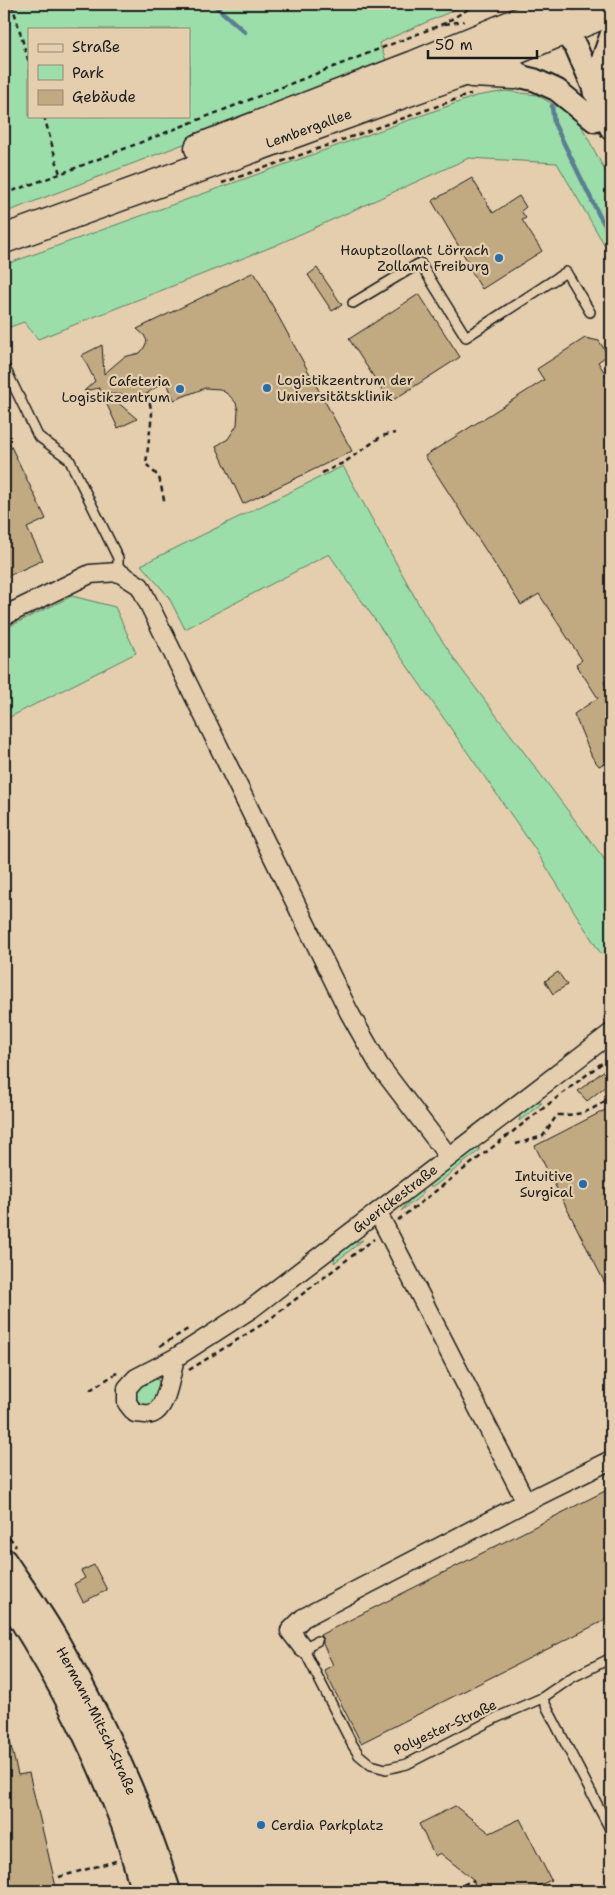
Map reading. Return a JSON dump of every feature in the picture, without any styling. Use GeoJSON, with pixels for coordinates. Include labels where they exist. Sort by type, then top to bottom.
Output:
{"type":"FeatureCollection","features":[{"type":"Feature","properties":{"kind":"main road","name":"Lembergallee"},"geometry":{"type":"LineString","coordinates":[[4,222],[414,66],[559,14],[611,11]]}},
{"type":"Feature","properties":{"kind":"main road","name":"Lembergallee"},"geometry":{"type":"LineString","coordinates":[[4,239],[463,72],[559,14]]}},
{"type":"Feature","properties":{"kind":"main road"},"geometry":{"type":"LineString","coordinates":[[463,72],[515,75]]}},
{"type":"Feature","properties":{"kind":"main road","name":"Hermann-Mitsch-Straße"},"geometry":{"type":"LineString","coordinates":[[4,1561],[58,1643],[91,1706],[142,1818],[168,1891]]}},
{"type":"Feature","properties":{"kind":"main road","name":"Hermann-Mitsch-Straße"},"geometry":{"type":"LineString","coordinates":[[4,1592],[74,1712],[98,1763],[125,1828],[144,1891]]}},
{"type":"Feature","properties":{"kind":"street"},"geometry":{"type":"LineString","coordinates":[[559,14],[576,47],[594,92],[603,125]]}},
{"type":"Feature","properties":{"kind":"street"},"geometry":{"type":"LineString","coordinates":[[559,14],[562,54],[611,139]]}},
{"type":"Feature","properties":{"kind":"street"},"geometry":{"type":"LineString","coordinates":[[594,92],[611,35]]}},
{"type":"Feature","properties":{"kind":"street"},"geometry":{"type":"LineString","coordinates":[[515,75],[535,80],[557,90],[603,125]]}},
{"type":"Feature","properties":{"kind":"street"},"geometry":{"type":"LineString","coordinates":[[4,616],[90,574],[118,572],[140,586],[349,1012],[379,1065],[449,1157]]}},
{"type":"Feature","properties":{"kind":"street","name":"Guerickestraße"},"geometry":{"type":"LineString","coordinates":[[175,1358],[251,1309],[378,1213],[449,1157],[607,1026]]}},
{"type":"Feature","properties":{"kind":"street"},"geometry":{"type":"LineString","coordinates":[[378,1213],[526,1502]]}},
{"type":"Feature","properties":{"kind":"street"},"geometry":{"type":"LineString","coordinates":[[310,1649],[290,1631],[302,1618],[611,1460]]}},
{"type":"Feature","properties":{"kind":"lane"},"geometry":{"type":"LineString","coordinates":[[353,303],[420,263],[466,337],[566,272],[590,312]]}},
{"type":"Feature","properties":{"kind":"lane"},"geometry":{"type":"LineString","coordinates":[[4,366],[38,436],[69,459],[118,558],[118,572]]}},
{"type":"Feature","properties":{"kind":"lane","name":"Polyester-Straße"},"geometry":{"type":"LineString","coordinates":[[310,1649],[352,1744],[359,1755],[371,1766],[386,1769],[407,1764],[498,1717],[542,1698],[571,1678],[611,1658]]}},
{"type":"Feature","properties":{"kind":"lane"},"geometry":{"type":"LineString","coordinates":[[542,1698],[611,1831]]}},
{"type":"Feature","properties":{"kind":"path"},"geometry":{"type":"LineString","coordinates":[[12,4],[28,60]]}},
{"type":"Feature","properties":{"kind":"path"},"geometry":{"type":"LineString","coordinates":[[4,194],[60,174],[443,24],[477,4]]}},
{"type":"Feature","properties":{"kind":"path"},"geometry":{"type":"LineString","coordinates":[[45,118],[60,174]]}},
{"type":"Feature","properties":{"kind":"path"},"geometry":{"type":"LineString","coordinates":[[148,394],[152,414],[146,464],[159,477],[165,504]]}},
{"type":"Feature","properties":{"kind":"path"},"geometry":{"type":"LineString","coordinates":[[322,473],[345,462],[382,436],[395,432]]}},
{"type":"Feature","properties":{"kind":"path"},"geometry":{"type":"LineString","coordinates":[[607,1026],[611,1013]]}},
{"type":"Feature","properties":{"kind":"path"},"geometry":{"type":"LineString","coordinates":[[516,1144],[543,1136],[557,1115],[583,1114],[611,1097]]}},
{"type":"Feature","properties":{"kind":"path"},"geometry":{"type":"LineString","coordinates":[[159,1347],[191,1327]]}},
{"type":"Feature","properties":{"kind":"path"},"geometry":{"type":"LineString","coordinates":[[90,1390],[122,1370]]}},
{"type":"Feature","properties":{"kind":"path"},"geometry":{"type":"LineString","coordinates":[[59,1877],[116,1861],[118,1868]]}},
{"type":"Feature","properties":{"kind":"path"},"geometry":{"type":"LineString","coordinates":[[458,1891],[460,1886],[474,1880]]}},
{"type":"Feature","properties":{"kind":"green space"},"geometry":{"type":"Polygon","coordinates":[[[4,4],[468,4],[379,43],[386,60],[379,69],[4,213],[4,4]]]}},
{"type":"Feature","properties":{"kind":"green space"},"geometry":{"type":"Polygon","coordinates":[[[506,91],[537,95],[567,112],[582,127],[611,182],[611,256],[557,163],[469,158],[274,246],[38,339],[24,322],[4,329],[4,265],[476,96],[506,91]]]}},
{"type":"Feature","properties":{"kind":"green space"},"geometry":{"type":"Polygon","coordinates":[[[343,466],[423,612],[459,666],[602,856],[611,871],[611,950],[601,954],[535,849],[329,554],[185,629],[168,596],[141,565],[343,466]]]}},
{"type":"Feature","properties":{"kind":"green space"},"geometry":{"type":"Polygon","coordinates":[[[72,596],[115,607],[136,653],[4,720],[4,629],[72,596]]]}},
{"type":"Feature","properties":{"kind":"green space"},"geometry":{"type":"Polygon","coordinates":[[[535,1103],[542,1103],[519,1121],[521,1112],[535,1103]]]}},
{"type":"Feature","properties":{"kind":"green space"},"geometry":{"type":"Polygon","coordinates":[[[477,1145],[480,1150],[433,1187],[430,1187],[428,1184],[477,1145]]]}},
{"type":"Feature","properties":{"kind":"green space"},"geometry":{"type":"Polygon","coordinates":[[[422,1188],[422,1195],[401,1211],[412,1197],[422,1188]]]}},
{"type":"Feature","properties":{"kind":"green space"},"geometry":{"type":"Polygon","coordinates":[[[363,1240],[334,1263],[335,1255],[348,1245],[363,1240]]]}},
{"type":"Feature","properties":{"kind":"green space"},"geometry":{"type":"Polygon","coordinates":[[[154,1378],[158,1380],[160,1386],[156,1400],[152,1406],[140,1406],[135,1396],[136,1393],[142,1385],[154,1378]]]}},
{"type":"Feature","properties":{"kind":"building"},"geometry":{"type":"Polygon","coordinates":[[[472,178],[493,213],[519,196],[526,207],[521,211],[526,218],[522,220],[542,251],[482,289],[432,201],[472,178]]]}},
{"type":"Feature","properties":{"kind":"building"},"geometry":{"type":"Polygon","coordinates":[[[317,268],[342,305],[332,311],[308,275],[317,268]]]}},
{"type":"Feature","properties":{"kind":"building","name":"Logistikzentrum der Universitätsklinik"},"geometry":{"type":"Polygon","coordinates":[[[254,272],[352,451],[243,504],[216,446],[228,439],[237,425],[238,410],[236,403],[229,395],[220,389],[205,388],[174,400],[166,380],[145,395],[108,394],[137,419],[118,428],[99,388],[84,391],[95,381],[82,355],[102,345],[104,374],[124,357],[140,353],[144,348],[147,341],[144,335],[137,329],[254,272]]]}},
{"type":"Feature","properties":{"kind":"building"},"geometry":{"type":"Polygon","coordinates":[[[419,294],[460,357],[390,402],[349,339],[419,294]]]}},
{"type":"Feature","properties":{"kind":"building"},"geometry":{"type":"Polygon","coordinates":[[[585,338],[599,341],[608,355],[598,362],[611,383],[611,678],[604,682],[611,696],[611,760],[599,766],[592,757],[574,714],[598,698],[576,664],[582,660],[539,594],[521,605],[425,456],[544,380],[537,369],[585,338]]]}},
{"type":"Feature","properties":{"kind":"building"},"geometry":{"type":"Polygon","coordinates":[[[4,432],[46,519],[27,528],[43,560],[4,578],[4,432]]]}},
{"type":"Feature","properties":{"kind":"building"},"geometry":{"type":"Polygon","coordinates":[[[558,972],[567,985],[553,994],[545,981],[558,972]]]}},
{"type":"Feature","properties":{"kind":"building"},"geometry":{"type":"Polygon","coordinates":[[[611,1065],[611,1082],[587,1101],[578,1091],[611,1065]]]}},
{"type":"Feature","properties":{"kind":"building","name":"Intuitive Surgical"},"geometry":{"type":"Polygon","coordinates":[[[611,1107],[611,1295],[535,1146],[611,1107]]]}},
{"type":"Feature","properties":{"kind":"building"},"geometry":{"type":"Polygon","coordinates":[[[611,1488],[611,1617],[361,1743],[324,1670],[333,1665],[320,1635],[611,1488]]]}},
{"type":"Feature","properties":{"kind":"building"},"geometry":{"type":"Polygon","coordinates":[[[94,1565],[107,1590],[83,1602],[74,1584],[85,1578],[81,1571],[94,1565]]]}},
{"type":"Feature","properties":{"kind":"building"},"geometry":{"type":"Polygon","coordinates":[[[8,1733],[18,1775],[29,1773],[57,1891],[4,1891],[4,1734],[8,1733]]]}},
{"type":"Feature","properties":{"kind":"building"},"geometry":{"type":"Polygon","coordinates":[[[455,1806],[490,1833],[520,1819],[551,1880],[527,1891],[475,1891],[474,1880],[440,1853],[435,1856],[419,1824],[455,1806]]]}},
{"type":"Feature","properties":{"kind":"waterway"},"geometry":{"type":"LineString","coordinates":[[213,4],[245,32]]}},
{"type":"Feature","properties":{"kind":"waterway"},"geometry":{"type":"LineString","coordinates":[[389,4],[435,4]]}},
{"type":"Feature","properties":{"kind":"waterway"},"geometry":{"type":"LineString","coordinates":[[552,106],[554,123],[611,236]]}},
{"type":"Feature","properties":{"kind":"place","name":"Hauptzollamt Lörrach Zollamt Freiburg"},"geometry":{"type":"Point","coordinates":[499,258]}},
{"type":"Feature","properties":{"kind":"place","name":"Logistikzentrum der Universitätsklinik"},"geometry":{"type":"Point","coordinates":[267,388]}},
{"type":"Feature","properties":{"kind":"place","name":"Cafeteria Logistikzentrum"},"geometry":{"type":"Point","coordinates":[180,389]}},
{"type":"Feature","properties":{"kind":"place","name":"Intuitive Surgical"},"geometry":{"type":"Point","coordinates":[583,1184]}},
{"type":"Feature","properties":{"kind":"place","name":"Cerdia Parkplatz"},"geometry":{"type":"Point","coordinates":[261,1825]}}]}
